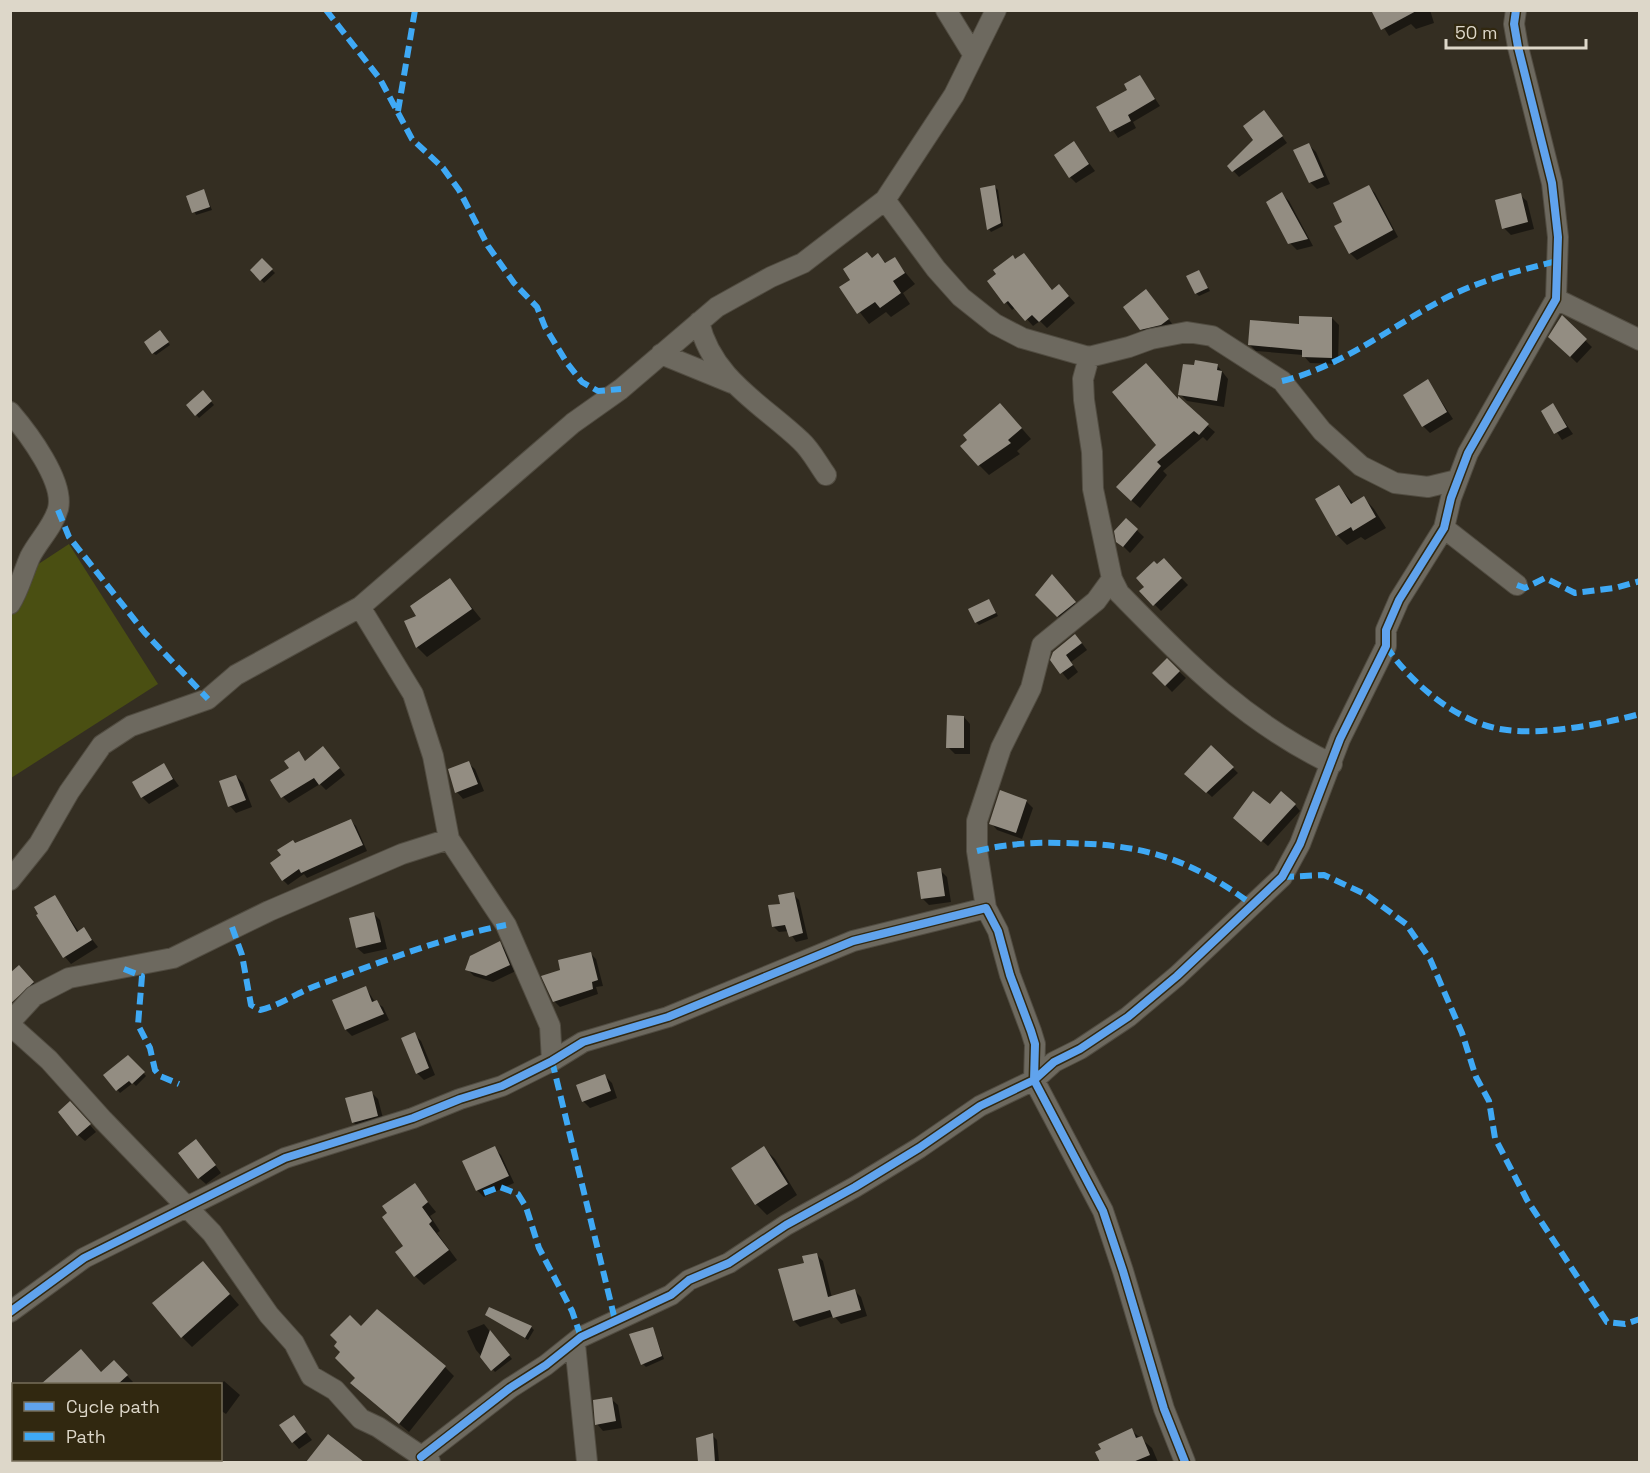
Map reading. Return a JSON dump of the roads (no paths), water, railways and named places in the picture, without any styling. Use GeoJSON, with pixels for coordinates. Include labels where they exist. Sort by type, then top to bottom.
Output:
{"type":"FeatureCollection","features":[{"type":"Feature","properties":{"kind":"street"},"geometry":{"type":"LineString","coordinates":[[946,10],[973,54]]}},
{"type":"Feature","properties":{"kind":"street"},"geometry":{"type":"LineString","coordinates":[[10,880],[39,844],[69,792],[102,745],[131,726],[208,699],[236,675],[360,607],[573,423],[621,389],[717,307],[740,292],[802,263],[885,200],[954,95],[996,10]]}},
{"type":"Feature","properties":{"kind":"street"},"geometry":{"type":"LineString","coordinates":[[449,839],[402,854],[268,911],[173,958],[69,978],[34,996],[10,1024],[49,1060],[184,1206],[212,1233],[269,1315],[294,1343],[311,1376],[335,1390],[361,1419],[378,1427],[425,1460],[510,1388],[581,1337],[670,1295],[689,1280],[729,1263],[786,1225],[920,1148],[980,1106],[1034,1080],[1054,1062],[1080,1049],[1128,1017],[1177,976],[1282,877],[1300,844],[1340,739],[1386,646],[1386,630],[1399,600],[1444,528],[1454,489],[1494,404],[1556,299],[1557,218],[1552,183],[1518,48],[1514,24],[1516,10]]}},
{"type":"Feature","properties":{"kind":"street"},"geometry":{"type":"LineString","coordinates":[[885,200],[936,269],[961,297],[995,324],[1022,338],[1089,357],[1151,339],[1187,332],[1212,336],[1282,381],[1322,431],[1361,466],[1395,483],[1454,489]]}},
{"type":"Feature","properties":{"kind":"street"},"geometry":{"type":"LineString","coordinates":[[1556,299],[1640,340]]}},
{"type":"Feature","properties":{"kind":"street"},"geometry":{"type":"LineString","coordinates":[[699,322],[703,337],[732,383],[802,442],[826,474]]}},
{"type":"Feature","properties":{"kind":"street"},"geometry":{"type":"LineString","coordinates":[[661,354],[732,383]]}},
{"type":"Feature","properties":{"kind":"street"},"geometry":{"type":"LineString","coordinates":[[1089,357],[1083,379],[1092,452],[1093,489],[1112,579],[1119,593],[1193,670],[1291,744],[1332,764]]}},
{"type":"Feature","properties":{"kind":"street"},"geometry":{"type":"LineString","coordinates":[[10,412],[45,460],[56,486],[59,502],[56,515],[30,558],[10,604]]}},
{"type":"Feature","properties":{"kind":"street"},"geometry":{"type":"LineString","coordinates":[[1444,528],[1517,585]]}},
{"type":"Feature","properties":{"kind":"street"},"geometry":{"type":"LineString","coordinates":[[1112,579],[1096,601],[1042,645],[1035,661],[1031,688],[1001,748],[977,821],[977,851],[986,908],[998,931],[1010,975],[1035,1044],[1034,1080],[1103,1211],[1164,1409],[1185,1462]]}},
{"type":"Feature","properties":{"kind":"street"},"geometry":{"type":"LineString","coordinates":[[360,607],[413,694],[433,756],[449,839],[506,925],[550,1026],[552,1061]]}},
{"type":"Feature","properties":{"kind":"street"},"geometry":{"type":"LineString","coordinates":[[10,1312],[84,1258],[184,1206],[225,1190],[285,1158],[413,1118],[460,1099],[502,1086],[552,1061],[583,1042],[668,1017],[853,941],[986,908]]}},
{"type":"Feature","properties":{"kind":"street"},"geometry":{"type":"LineString","coordinates":[[574,1344],[586,1462]]}}]}
